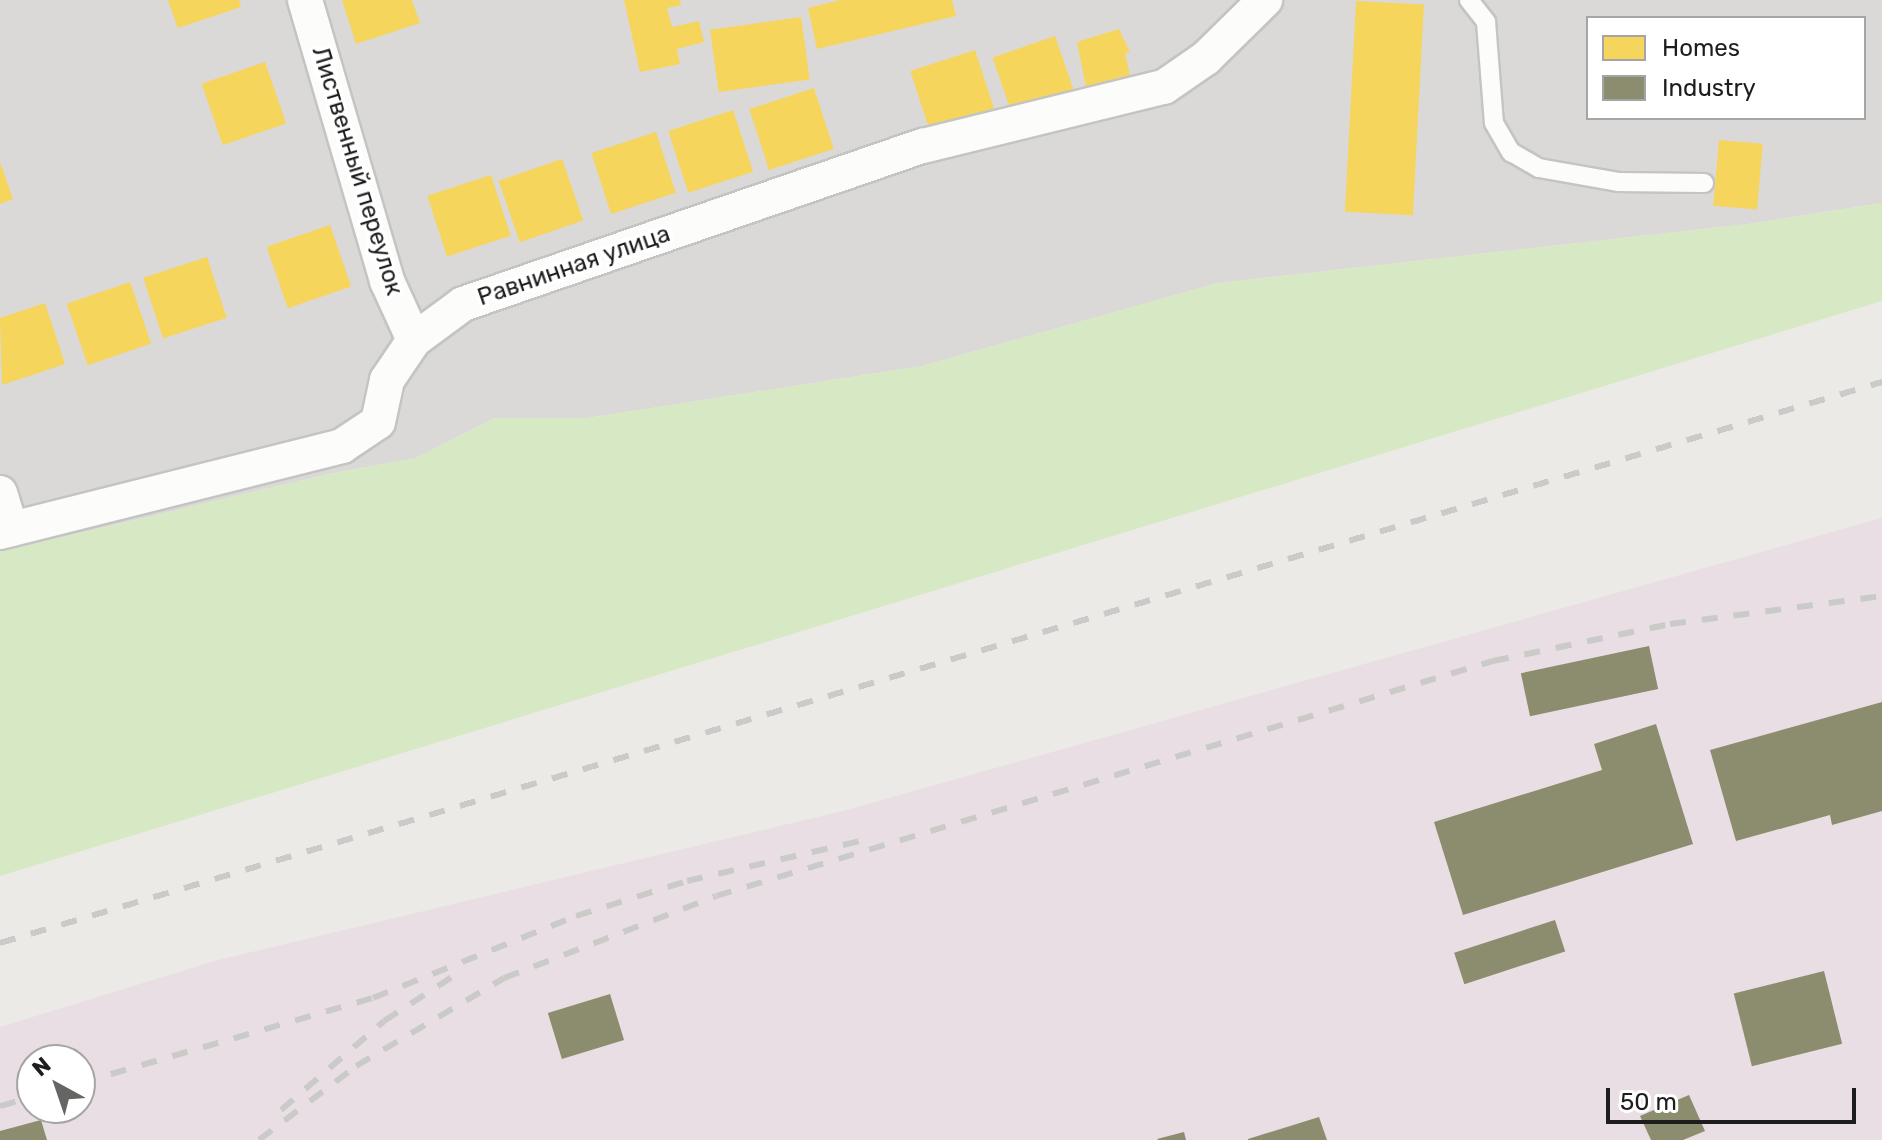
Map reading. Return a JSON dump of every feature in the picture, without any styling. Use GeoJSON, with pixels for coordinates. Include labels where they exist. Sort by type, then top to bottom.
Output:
{"type":"FeatureCollection","features":[{"type":"Feature","properties":{"kind":"street","name":"Лиственный переулок"},"geometry":{"type":"LineString","coordinates":[[305,0],[387,281],[414,340]]}},
{"type":"Feature","properties":{"kind":"street","name":"Равнинная улица"},"geometry":{"type":"LineString","coordinates":[[6,531],[342,446],[378,422],[387,380],[414,340],[463,304],[923,146],[1164,87],[1206,58],[1265,0]]}},
{"type":"Feature","properties":{"kind":"street"},"geometry":{"type":"LineString","coordinates":[[0,493],[6,531]]}},
{"type":"Feature","properties":{"kind":"lane"},"geometry":{"type":"LineString","coordinates":[[1469,0],[1486,22],[1494,123],[1511,152],[1539,168],[1618,182],[1704,183]]}},
{"type":"Feature","properties":{"kind":"shaded area"},"geometry":{"type":"Polygon","coordinates":[[[0,0],[1882,0],[1882,203],[1748,224],[1218,283],[922,366],[588,418],[495,418],[416,458],[329,474],[0,552],[0,0]]]}},
{"type":"Feature","properties":{"kind":"shaded area"},"geometry":{"type":"Polygon","coordinates":[[[1882,518],[1882,1140],[0,1140],[0,1027],[218,960],[843,811],[1882,518]]]}},
{"type":"Feature","properties":{"kind":"green space"},"geometry":{"type":"Polygon","coordinates":[[[1882,203],[1882,301],[0,876],[0,552],[329,474],[416,458],[495,418],[588,418],[922,366],[1218,283],[1748,224],[1882,203]]]}},
{"type":"Feature","properties":{"kind":"building: Homes"},"geometry":{"type":"Polygon","coordinates":[[[168,0],[239,0],[241,7],[178,28],[168,0]]]}},
{"type":"Feature","properties":{"kind":"building: Homes"},"geometry":{"type":"Polygon","coordinates":[[[342,0],[412,0],[420,23],[356,44],[342,0]]]}},
{"type":"Feature","properties":{"kind":"building: Homes"},"geometry":{"type":"Polygon","coordinates":[[[624,0],[680,0],[681,5],[667,8],[672,27],[699,21],[704,42],[677,49],[680,64],[640,72],[624,0]]]}},
{"type":"Feature","properties":{"kind":"building: Homes"},"geometry":{"type":"Polygon","coordinates":[[[840,0],[952,0],[956,16],[817,49],[808,8],[840,0]]]}},
{"type":"Feature","properties":{"kind":"building: Homes"},"geometry":{"type":"Polygon","coordinates":[[[1356,1],[1424,5],[1413,215],[1345,212],[1356,1]]]}},
{"type":"Feature","properties":{"kind":"building: Homes"},"geometry":{"type":"Polygon","coordinates":[[[801,17],[810,79],[719,92],[710,30],[801,17]]]}},
{"type":"Feature","properties":{"kind":"building: Homes"},"geometry":{"type":"Polygon","coordinates":[[[1119,29],[1130,52],[1125,53],[1132,84],[1087,92],[1077,42],[1119,29]]]}},
{"type":"Feature","properties":{"kind":"building: Homes"},"geometry":{"type":"Polygon","coordinates":[[[1055,36],[1076,97],[1014,119],[993,57],[1055,36]]]}},
{"type":"Feature","properties":{"kind":"building: Homes"},"geometry":{"type":"Polygon","coordinates":[[[975,50],[995,112],[930,133],[910,71],[975,50]]]}},
{"type":"Feature","properties":{"kind":"building: Homes"},"geometry":{"type":"Polygon","coordinates":[[[265,62],[286,123],[223,145],[202,84],[265,62]]]}},
{"type":"Feature","properties":{"kind":"building: Homes"},"geometry":{"type":"Polygon","coordinates":[[[814,88],[834,149],[769,170],[749,109],[814,88]]]}},
{"type":"Feature","properties":{"kind":"building: Homes"},"geometry":{"type":"Polygon","coordinates":[[[733,110],[753,172],[688,193],[668,131],[733,110]]]}},
{"type":"Feature","properties":{"kind":"building: Homes"},"geometry":{"type":"Polygon","coordinates":[[[656,132],[676,193],[611,214],[591,153],[656,132]]]}},
{"type":"Feature","properties":{"kind":"building: Homes"},"geometry":{"type":"Polygon","coordinates":[[[1719,140],[1763,144],[1757,210],[1713,206],[1719,140]]]}},
{"type":"Feature","properties":{"kind":"building: Homes"},"geometry":{"type":"Polygon","coordinates":[[[562,159],[583,220],[520,242],[499,181],[562,159]]]}},
{"type":"Feature","properties":{"kind":"building: Homes"},"geometry":{"type":"Polygon","coordinates":[[[0,162],[13,199],[0,204],[0,162]]]}},
{"type":"Feature","properties":{"kind":"building: Homes"},"geometry":{"type":"Polygon","coordinates":[[[491,175],[511,236],[447,257],[427,196],[491,175]]]}},
{"type":"Feature","properties":{"kind":"building: Homes"},"geometry":{"type":"Polygon","coordinates":[[[330,225],[351,286],[288,308],[267,247],[330,225]]]}},
{"type":"Feature","properties":{"kind":"building: Homes"},"geometry":{"type":"Polygon","coordinates":[[[207,257],[227,318],[163,339],[143,278],[207,257]]]}},
{"type":"Feature","properties":{"kind":"building: Homes"},"geometry":{"type":"Polygon","coordinates":[[[130,282],[151,343],[88,365],[67,304],[130,282]]]}},
{"type":"Feature","properties":{"kind":"building: Homes"},"geometry":{"type":"Polygon","coordinates":[[[45,303],[65,364],[2,385],[0,318],[45,303]]]}},
{"type":"Feature","properties":{"kind":"building: Industry"},"geometry":{"type":"Polygon","coordinates":[[[1649,646],[1658,689],[1530,716],[1521,673],[1649,646]]]}},
{"type":"Feature","properties":{"kind":"building: Industry"},"geometry":{"type":"Polygon","coordinates":[[[1882,702],[1882,811],[1832,825],[1830,815],[1736,841],[1710,750],[1882,702]]]}},
{"type":"Feature","properties":{"kind":"building: Industry"},"geometry":{"type":"Polygon","coordinates":[[[1656,724],[1693,844],[1463,915],[1434,822],[1602,770],[1594,744],[1656,724]]]}},
{"type":"Feature","properties":{"kind":"building: Industry"},"geometry":{"type":"Polygon","coordinates":[[[1555,920],[1565,951],[1464,984],[1454,953],[1555,920]]]}},
{"type":"Feature","properties":{"kind":"building: Industry"},"geometry":{"type":"Polygon","coordinates":[[[1824,971],[1842,1044],[1752,1066],[1734,993],[1824,971]]]}},
{"type":"Feature","properties":{"kind":"building: Industry"},"geometry":{"type":"Polygon","coordinates":[[[610,994],[624,1040],[562,1059],[548,1013],[610,994]]]}},
{"type":"Feature","properties":{"kind":"building: Industry"},"geometry":{"type":"Polygon","coordinates":[[[1689,1095],[1705,1131],[1683,1140],[1651,1140],[1640,1116],[1689,1095]]]}},
{"type":"Feature","properties":{"kind":"building: Industry"},"geometry":{"type":"Polygon","coordinates":[[[1319,1117],[1327,1140],[1248,1140],[1248,1139],[1319,1117]]]}},
{"type":"Feature","properties":{"kind":"building: Industry"},"geometry":{"type":"Polygon","coordinates":[[[26,1124],[42,1124],[47,1140],[0,1140],[0,1131],[26,1124]]]}},
{"type":"Feature","properties":{"kind":"building: Industry"},"geometry":{"type":"Polygon","coordinates":[[[1184,1132],[1186,1140],[1157,1139],[1184,1132]]]}},
{"type":"Feature","properties":{"kind":"railway"},"geometry":{"type":"LineString","coordinates":[[0,943],[1882,382]]}},
{"type":"Feature","properties":{"kind":"railway"},"geometry":{"type":"LineString","coordinates":[[259,1140],[356,1066],[504,978],[716,896],[1493,661],[1670,624],[1882,596]]}},
{"type":"Feature","properties":{"kind":"railway"},"geometry":{"type":"LineString","coordinates":[[96,1078],[373,998],[576,916],[687,881],[869,839]]}},
{"type":"Feature","properties":{"kind":"railway"},"geometry":{"type":"LineString","coordinates":[[281,1110],[384,1021],[461,971]]}},
{"type":"Feature","properties":{"kind":"railway"},"geometry":{"type":"LineString","coordinates":[[0,1106],[16,1102]]}}]}
